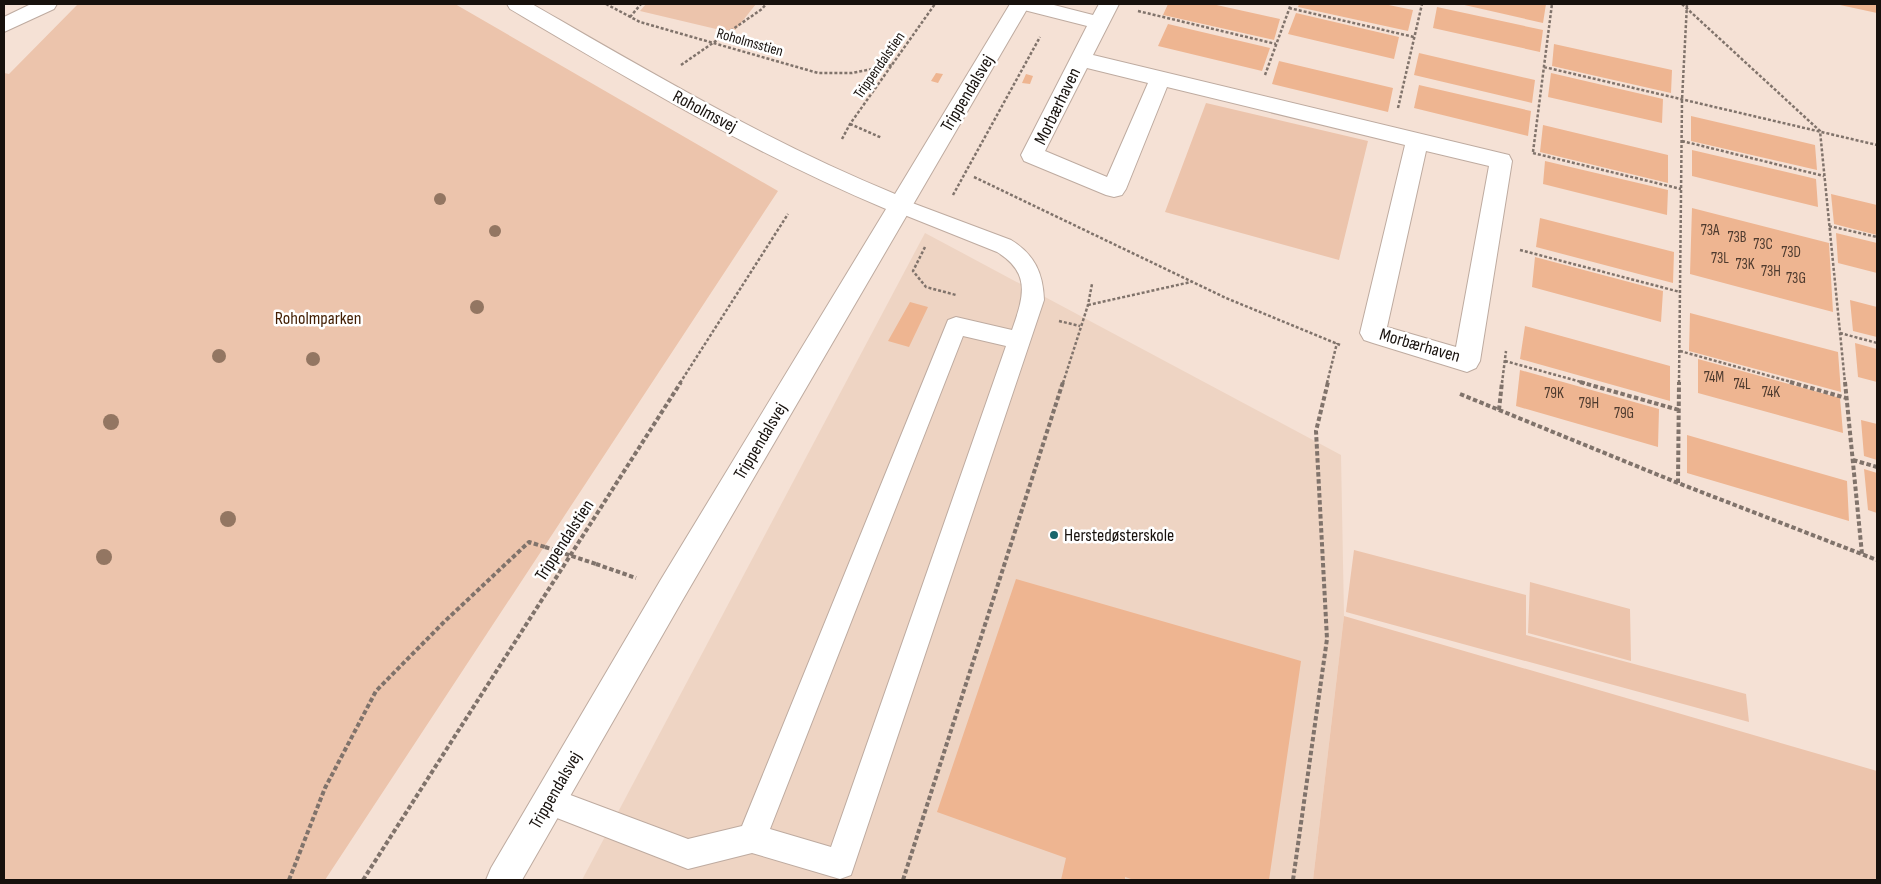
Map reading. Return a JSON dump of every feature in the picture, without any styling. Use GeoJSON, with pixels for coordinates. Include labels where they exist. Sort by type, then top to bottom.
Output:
{"type":"FeatureCollection","features":[{"type":"Feature","properties":{"kind":"street"},"geometry":{"type":"LineString","coordinates":[[4,25],[47,4]]}},
{"type":"Feature","properties":{"kind":"street","name":"Roholmsvej"},"geometry":{"type":"LineString","coordinates":[[517,4],[696,107],[846,184],[899,205]]}},
{"type":"Feature","properties":{"kind":"street","name":"Trippendalsvej"},"geometry":{"type":"LineString","coordinates":[[503,880],[899,205],[1020,4]]}},
{"type":"Feature","properties":{"kind":"street"},"geometry":{"type":"LineString","coordinates":[[1027,4],[1054,11],[1105,10]]}},
{"type":"Feature","properties":{"kind":"street","name":"Morbærhaven"},"geometry":{"type":"LineString","coordinates":[[1105,10],[1032,155],[1114,188],[1160,79]]}},
{"type":"Feature","properties":{"kind":"street","name":"Morbærhaven"},"geometry":{"type":"LineString","coordinates":[[1080,60],[1417,141],[1501,162],[1467,361],[1373,333],[1417,141]]}},
{"type":"Feature","properties":{"kind":"lane"},"geometry":{"type":"LineString","coordinates":[[549,801],[688,854],[752,838],[840,864],[1033,300],[1033,284],[1029,268],[1020,255],[1004,246],[899,205]]}},
{"type":"Feature","properties":{"kind":"lane"},"geometry":{"type":"LineString","coordinates":[[752,838],[956,326],[1020,340]]}},
{"type":"Feature","properties":{"kind":"path","name":"Roholmsstien"},"geometry":{"type":"LineString","coordinates":[[606,4],[640,22],[818,73],[852,73],[893,65]]}},
{"type":"Feature","properties":{"kind":"path"},"geometry":{"type":"LineString","coordinates":[[630,17],[641,4]]}},
{"type":"Feature","properties":{"kind":"path"},"geometry":{"type":"LineString","coordinates":[[654,83],[766,4]]}},
{"type":"Feature","properties":{"kind":"path","name":"Trippendalstien"},"geometry":{"type":"LineString","coordinates":[[842,139],[850,124],[935,4]]}},
{"type":"Feature","properties":{"kind":"path"},"geometry":{"type":"LineString","coordinates":[[1256,102],[1291,4]]}},
{"type":"Feature","properties":{"kind":"path"},"geometry":{"type":"LineString","coordinates":[[1392,135],[1422,4]]}},
{"type":"Feature","properties":{"kind":"path"},"geometry":{"type":"LineString","coordinates":[[1682,4],[1820,130],[1862,554]]}},
{"type":"Feature","properties":{"kind":"path"},"geometry":{"type":"LineString","coordinates":[[1678,484],[1682,100],[1687,4]]}},
{"type":"Feature","properties":{"kind":"path"},"geometry":{"type":"LineString","coordinates":[[1289,8],[1414,37]]}},
{"type":"Feature","properties":{"kind":"path"},"geometry":{"type":"LineString","coordinates":[[1105,10],[1276,44]]}},
{"type":"Feature","properties":{"kind":"path"},"geometry":{"type":"LineString","coordinates":[[963,296],[926,287],[913,271],[1054,11]]}},
{"type":"Feature","properties":{"kind":"path"},"geometry":{"type":"LineString","coordinates":[[1544,67],[1820,130],[1877,145]]}},
{"type":"Feature","properties":{"kind":"path"},"geometry":{"type":"LineString","coordinates":[[850,124],[882,138]]}},
{"type":"Feature","properties":{"kind":"path"},"geometry":{"type":"LineString","coordinates":[[1682,141],[1824,176]]}},
{"type":"Feature","properties":{"kind":"path"},"geometry":{"type":"LineString","coordinates":[[1533,153],[1681,189]]}},
{"type":"Feature","properties":{"kind":"path","name":"Trippendalstien"},"geometry":{"type":"LineString","coordinates":[[363,880],[788,214]]}},
{"type":"Feature","properties":{"kind":"path"},"geometry":{"type":"LineString","coordinates":[[1829,226],[1877,237]]}},
{"type":"Feature","properties":{"kind":"path"},"geometry":{"type":"LineString","coordinates":[[1488,241],[1680,292]]}},
{"type":"Feature","properties":{"kind":"path"},"geometry":{"type":"LineString","coordinates":[[1088,305],[1192,282]]}},
{"type":"Feature","properties":{"kind":"path"},"geometry":{"type":"LineString","coordinates":[[903,880],[1088,305],[1092,284]]}},
{"type":"Feature","properties":{"kind":"path"},"geometry":{"type":"LineString","coordinates":[[1028,313],[1080,326]]}},
{"type":"Feature","properties":{"kind":"path"},"geometry":{"type":"LineString","coordinates":[[1840,333],[1877,343]]}},
{"type":"Feature","properties":{"kind":"path"},"geometry":{"type":"LineString","coordinates":[[1293,880],[1326,639],[1316,431],[1337,343]]}},
{"type":"Feature","properties":{"kind":"path"},"geometry":{"type":"LineString","coordinates":[[1468,349],[1679,410]]}},
{"type":"Feature","properties":{"kind":"path"},"geometry":{"type":"LineString","coordinates":[[1680,351],[1846,398]]}},
{"type":"Feature","properties":{"kind":"path"},"geometry":{"type":"LineString","coordinates":[[1853,460],[1877,467]]}},
{"type":"Feature","properties":{"kind":"path"},"geometry":{"type":"LineString","coordinates":[[289,880],[325,788],[376,691],[443,623],[529,542],[596,564]]}},
{"type":"Feature","properties":{"kind":"shaded area","name":"Herstedøsterskole"},"geometry":{"type":"Polygon","coordinates":[[[925,233],[1341,455],[1344,616],[1313,880],[582,880],[925,233]]]}},
{"type":"Feature","properties":{"kind":"green space","name":"Roholmparken"},"geometry":{"type":"Polygon","coordinates":[[[78,4],[455,4],[778,191],[325,880],[4,880],[4,73],[9,74],[78,4]]]}},
{"type":"Feature","properties":{"kind":"green space"},"geometry":{"type":"Polygon","coordinates":[[[646,4],[756,4],[733,33],[640,11],[646,4]]]}},
{"type":"Feature","properties":{"kind":"green space"},"geometry":{"type":"Polygon","coordinates":[[[1206,103],[1368,141],[1339,260],[1165,212],[1206,103]]]}},
{"type":"Feature","properties":{"kind":"green space"},"geometry":{"type":"Polygon","coordinates":[[[1354,550],[1526,595],[1526,635],[1746,694],[1749,722],[1346,612],[1354,550]]]}},
{"type":"Feature","properties":{"kind":"green space"},"geometry":{"type":"Polygon","coordinates":[[[1530,582],[1630,609],[1631,661],[1528,633],[1530,582]]]}},
{"type":"Feature","properties":{"kind":"green space"},"geometry":{"type":"Polygon","coordinates":[[[1344,616],[1877,771],[1877,880],[1313,880],[1344,616]]]}},
{"type":"Feature","properties":{"kind":"building"},"geometry":{"type":"Polygon","coordinates":[[[1168,4],[1212,4],[1280,19],[1274,40],[1163,15],[1168,4]]]}},
{"type":"Feature","properties":{"kind":"building"},"geometry":{"type":"Polygon","coordinates":[[[1299,4],[1384,4],[1413,10],[1408,31],[1298,7],[1299,4]]]}},
{"type":"Feature","properties":{"kind":"building"},"geometry":{"type":"Polygon","coordinates":[[[1460,4],[1546,4],[1543,23],[1460,4]]]}},
{"type":"Feature","properties":{"kind":"building"},"geometry":{"type":"Polygon","coordinates":[[[1877,4],[1877,13],[1840,5],[1877,4]]]}},
{"type":"Feature","properties":{"kind":"building"},"geometry":{"type":"Polygon","coordinates":[[[1437,7],[1543,30],[1540,52],[1433,28],[1437,7]]]}},
{"type":"Feature","properties":{"kind":"building"},"geometry":{"type":"Polygon","coordinates":[[[1296,13],[1399,37],[1394,59],[1288,34],[1296,13]]]}},
{"type":"Feature","properties":{"kind":"building"},"geometry":{"type":"Polygon","coordinates":[[[1168,24],[1270,48],[1262,71],[1158,46],[1168,24]]]}},
{"type":"Feature","properties":{"kind":"building"},"geometry":{"type":"Polygon","coordinates":[[[1554,44],[1672,70],[1671,93],[1552,66],[1554,44]]]}},
{"type":"Feature","properties":{"kind":"building"},"geometry":{"type":"Polygon","coordinates":[[[1419,53],[1535,80],[1532,103],[1414,75],[1419,53]]]}},
{"type":"Feature","properties":{"kind":"building"},"geometry":{"type":"Polygon","coordinates":[[[1279,61],[1393,88],[1388,112],[1272,84],[1279,61]]]}},
{"type":"Feature","properties":{"kind":"building"},"geometry":{"type":"Polygon","coordinates":[[[936,73],[943,74],[938,83],[931,81],[936,73]]]}},
{"type":"Feature","properties":{"kind":"building"},"geometry":{"type":"Polygon","coordinates":[[[1551,73],[1663,99],[1662,123],[1548,97],[1551,73]]]}},
{"type":"Feature","properties":{"kind":"building"},"geometry":{"type":"Polygon","coordinates":[[[1026,74],[1033,76],[1030,84],[1022,83],[1026,74]]]}},
{"type":"Feature","properties":{"kind":"building"},"geometry":{"type":"Polygon","coordinates":[[[1419,85],[1531,111],[1528,136],[1414,108],[1419,85]]]}},
{"type":"Feature","properties":{"kind":"building"},"geometry":{"type":"Polygon","coordinates":[[[1691,116],[1815,145],[1817,170],[1691,141],[1691,116]]]}},
{"type":"Feature","properties":{"kind":"building"},"geometry":{"type":"Polygon","coordinates":[[[1543,125],[1668,155],[1668,183],[1540,152],[1543,125]]]}},
{"type":"Feature","properties":{"kind":"building"},"geometry":{"type":"Polygon","coordinates":[[[1692,150],[1816,179],[1818,207],[1692,176],[1692,150]]]}},
{"type":"Feature","properties":{"kind":"building"},"geometry":{"type":"Polygon","coordinates":[[[1545,161],[1668,190],[1667,215],[1543,184],[1545,161]]]}},
{"type":"Feature","properties":{"kind":"building"},"geometry":{"type":"Polygon","coordinates":[[[1831,194],[1877,205],[1877,235],[1834,224],[1831,194]]]}},
{"type":"Feature","properties":{"kind":"building"},"geometry":{"type":"Polygon","coordinates":[[[1692,208],[1829,243],[1833,312],[1690,274],[1692,208]]]}},
{"type":"Feature","properties":{"kind":"building"},"geometry":{"type":"Polygon","coordinates":[[[1540,218],[1674,252],[1673,283],[1536,247],[1540,218]]]}},
{"type":"Feature","properties":{"kind":"building"},"geometry":{"type":"Polygon","coordinates":[[[1836,233],[1877,243],[1877,273],[1838,263],[1836,233]]]}},
{"type":"Feature","properties":{"kind":"building"},"geometry":{"type":"Polygon","coordinates":[[[1535,257],[1663,291],[1661,322],[1532,287],[1535,257]]]}},
{"type":"Feature","properties":{"kind":"building"},"geometry":{"type":"Polygon","coordinates":[[[1850,300],[1877,307],[1877,337],[1853,331],[1850,300]]]}},
{"type":"Feature","properties":{"kind":"building"},"geometry":{"type":"Polygon","coordinates":[[[910,302],[928,307],[909,347],[888,341],[910,302]]]}},
{"type":"Feature","properties":{"kind":"building"},"geometry":{"type":"Polygon","coordinates":[[[1690,313],[1838,352],[1841,392],[1689,351],[1690,313]]]}},
{"type":"Feature","properties":{"kind":"building"},"geometry":{"type":"Polygon","coordinates":[[[1525,326],[1670,366],[1670,401],[1520,359],[1525,326]]]}},
{"type":"Feature","properties":{"kind":"building"},"geometry":{"type":"Polygon","coordinates":[[[1855,343],[1877,349],[1877,382],[1858,377],[1855,343]]]}},
{"type":"Feature","properties":{"kind":"building"},"geometry":{"type":"Polygon","coordinates":[[[1698,359],[1840,398],[1843,433],[1698,393],[1698,359]]]}},
{"type":"Feature","properties":{"kind":"building"},"geometry":{"type":"Polygon","coordinates":[[[1520,370],[1659,409],[1658,447],[1516,406],[1520,370]]]}},
{"type":"Feature","properties":{"kind":"building"},"geometry":{"type":"Polygon","coordinates":[[[1861,420],[1877,424],[1877,460],[1864,456],[1861,420]]]}},
{"type":"Feature","properties":{"kind":"building"},"geometry":{"type":"Polygon","coordinates":[[[1687,435],[1847,481],[1849,521],[1687,473],[1687,435]]]}},
{"type":"Feature","properties":{"kind":"building"},"geometry":{"type":"Polygon","coordinates":[[[1864,469],[1877,473],[1877,513],[1868,510],[1864,469]]]}},
{"type":"Feature","properties":{"kind":"building"},"geometry":{"type":"Polygon","coordinates":[[[1016,579],[1301,661],[1269,880],[1134,880],[1125,877],[1125,880],[1061,880],[1066,858],[937,812],[1016,579]]]}},
{"type":"Feature","properties":{"kind":"place","name":"Herstedøsterskole"},"geometry":{"type":"Point","coordinates":[1054,535]}}]}
